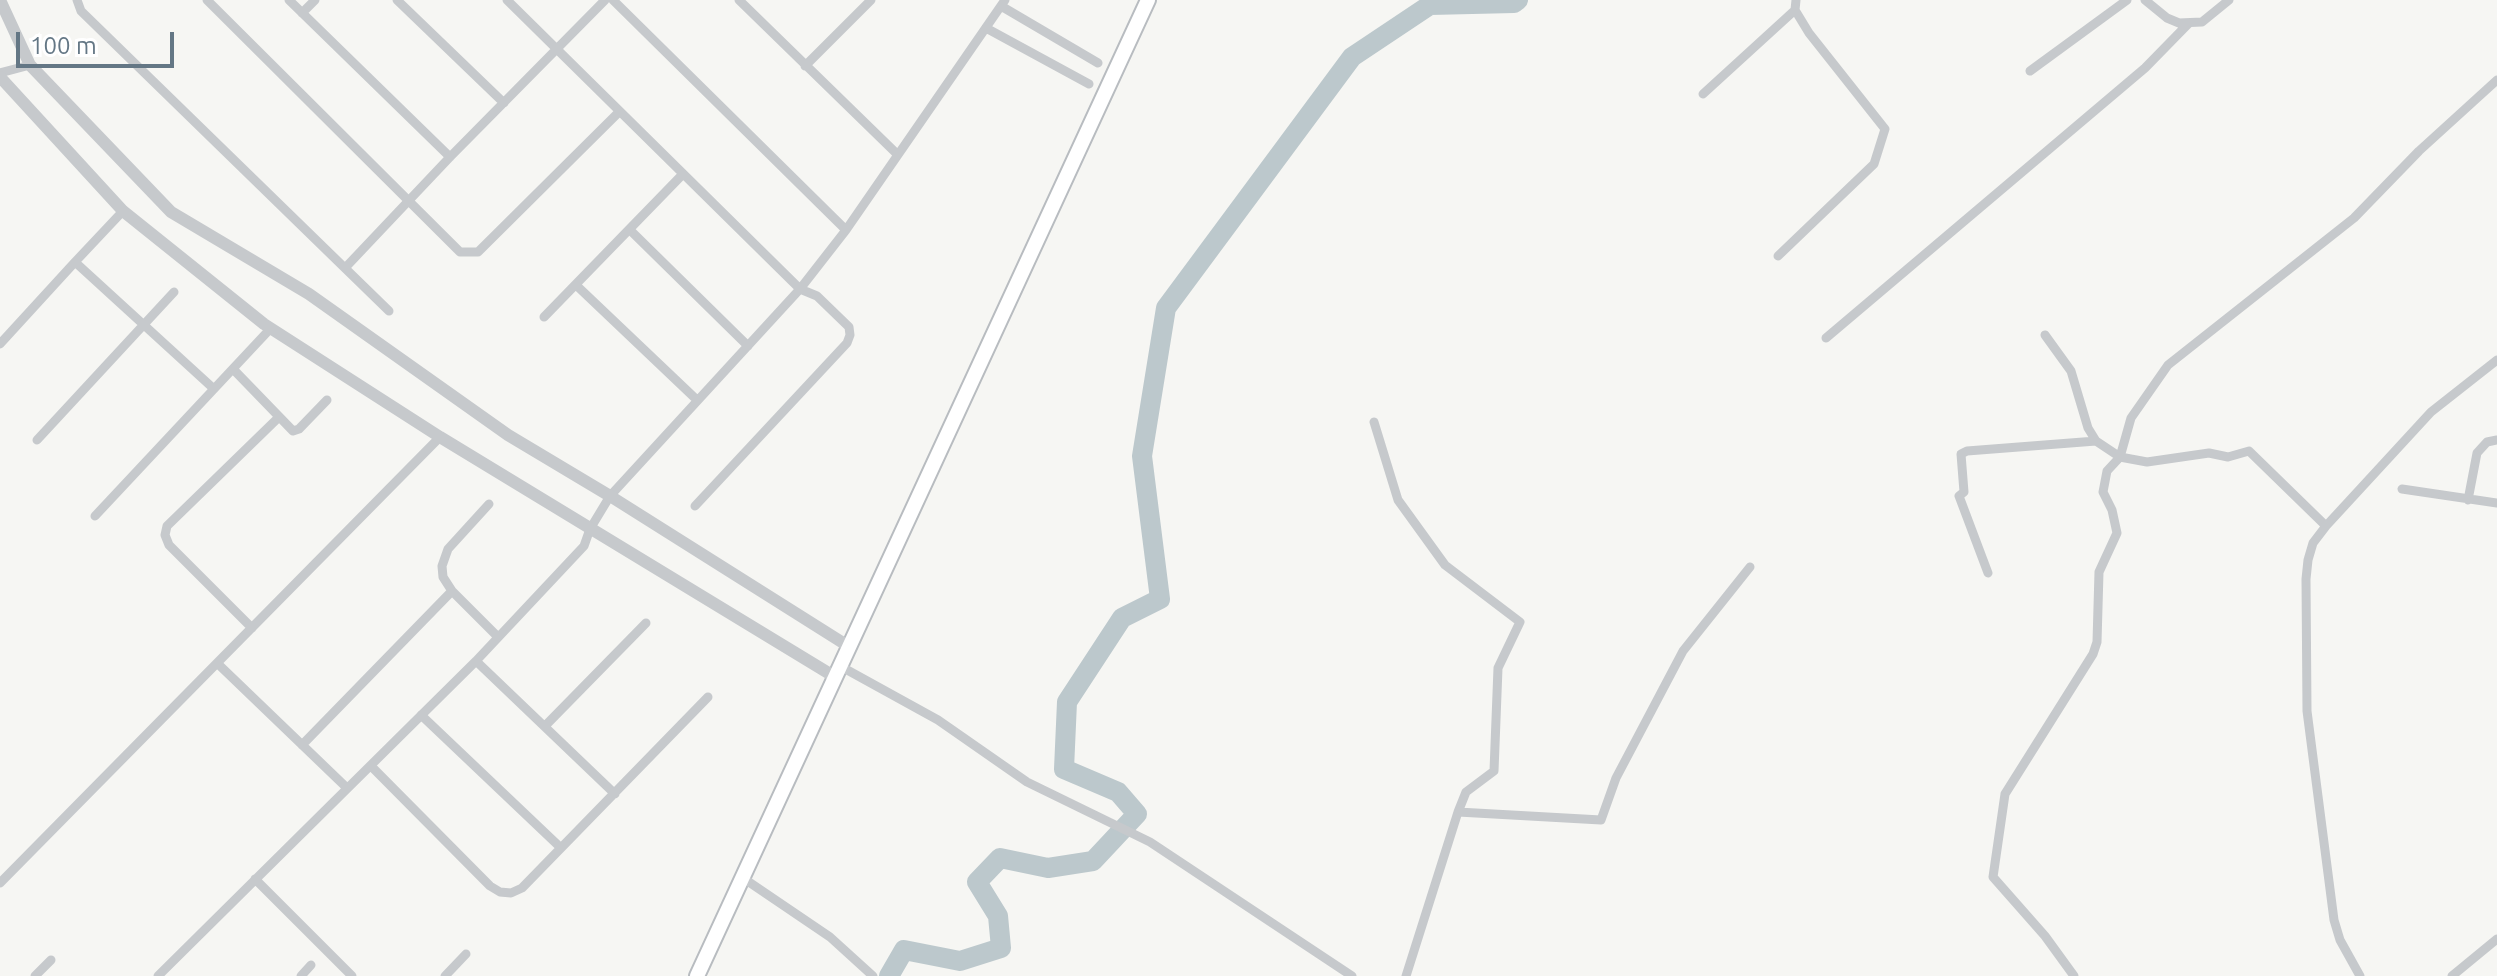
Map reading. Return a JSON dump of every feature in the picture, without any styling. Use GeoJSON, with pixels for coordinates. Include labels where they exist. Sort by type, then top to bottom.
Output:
{"type":"FeatureCollection","features":[{"type":"Feature","properties":{"kind":"main road"},"geometry":{"type":"LineString","coordinates":[[697,976],[1148,0]]}},
{"type":"Feature","properties":{"kind":"street"},"geometry":{"type":"LineString","coordinates":[[0,0],[30,65],[171,212],[309,294],[508,435],[848,646]]}},
{"type":"Feature","properties":{"kind":"street"},"geometry":{"type":"LineString","coordinates":[[77,0],[81,11],[389,311]]}},
{"type":"Feature","properties":{"kind":"street"},"geometry":{"type":"LineString","coordinates":[[207,0],[460,252],[478,252],[619,112]]}},
{"type":"Feature","properties":{"kind":"street"},"geometry":{"type":"LineString","coordinates":[[289,0],[450,157]]}},
{"type":"Feature","properties":{"kind":"street"},"geometry":{"type":"LineString","coordinates":[[302,13],[315,0]]}},
{"type":"Feature","properties":{"kind":"street"},"geometry":{"type":"LineString","coordinates":[[397,0],[504,103]]}},
{"type":"Feature","properties":{"kind":"street"},"geometry":{"type":"LineString","coordinates":[[507,0],[800,289],[817,296],[849,327],[847,343],[695,506]]}},
{"type":"Feature","properties":{"kind":"street"},"geometry":{"type":"LineString","coordinates":[[345,268],[605,0]]}},
{"type":"Feature","properties":{"kind":"street"},"geometry":{"type":"LineString","coordinates":[[613,0],[846,230]]}},
{"type":"Feature","properties":{"kind":"street"},"geometry":{"type":"LineString","coordinates":[[739,0],[897,154]]}},
{"type":"Feature","properties":{"kind":"street"},"geometry":{"type":"LineString","coordinates":[[2030,71],[2127,0]]}},
{"type":"Feature","properties":{"kind":"street"},"geometry":{"type":"LineString","coordinates":[[2145,0],[2167,18],[2179,23],[2202,22],[2229,0]]}},
{"type":"Feature","properties":{"kind":"street"},"geometry":{"type":"LineString","coordinates":[[805,66],[867,1]]}},
{"type":"Feature","properties":{"kind":"street"},"geometry":{"type":"LineString","coordinates":[[158,976],[476,661],[584,546],[590,529],[610,496],[800,289],[846,230],[1003,3],[1098,63]]}},
{"type":"Feature","properties":{"kind":"street"},"geometry":{"type":"LineString","coordinates":[[1703,94],[1796,5],[1823,51],[1885,129],[1874,164],[1778,256]]}},
{"type":"Feature","properties":{"kind":"street"},"geometry":{"type":"LineString","coordinates":[[1826,338],[2145,68],[2189,23]]}},
{"type":"Feature","properties":{"kind":"street"},"geometry":{"type":"LineString","coordinates":[[986,28],[1089,84]]}},
{"type":"Feature","properties":{"kind":"street"},"geometry":{"type":"LineString","coordinates":[[30,65],[0,75],[123,211],[271,328],[590,529],[837,672],[938,720],[1027,782],[1150,842],[1352,976]]}},
{"type":"Feature","properties":{"kind":"street"},"geometry":{"type":"LineString","coordinates":[[2074,976],[2045,936],[1993,877],[2005,794],[2093,654],[2097,642],[2099,572],[2117,533],[2112,510],[2103,492],[2107,471],[2120,457],[2131,418],[2168,365],[2354,218],[2419,151],[2497,80]]}},
{"type":"Feature","properties":{"kind":"street"},"geometry":{"type":"LineString","coordinates":[[544,317],[682,175]]}},
{"type":"Feature","properties":{"kind":"street"},"geometry":{"type":"LineString","coordinates":[[0,344],[123,211]]}},
{"type":"Feature","properties":{"kind":"street"},"geometry":{"type":"LineString","coordinates":[[630,230],[748,346]]}},
{"type":"Feature","properties":{"kind":"street"},"geometry":{"type":"LineString","coordinates":[[75,262],[214,389]]}},
{"type":"Feature","properties":{"kind":"street"},"geometry":{"type":"LineString","coordinates":[[576,285],[697,400]]}},
{"type":"Feature","properties":{"kind":"street"},"geometry":{"type":"LineString","coordinates":[[37,440],[174,292]]}},
{"type":"Feature","properties":{"kind":"street"},"geometry":{"type":"LineString","coordinates":[[95,516],[271,328]]}},
{"type":"Feature","properties":{"kind":"street"},"geometry":{"type":"LineString","coordinates":[[2045,335],[2071,371],[2088,428],[2096,441],[2120,457],[2147,462],[2209,453],[2228,457],[2249,451],[2326,526]]}},
{"type":"Feature","properties":{"kind":"street"},"geometry":{"type":"LineString","coordinates":[[2360,976],[2340,940],[2334,920],[2307,711],[2306,579],[2313,543],[2431,412],[2497,360]]}},
{"type":"Feature","properties":{"kind":"street"},"geometry":{"type":"LineString","coordinates":[[233,369],[293,431],[299,429],[327,400]]}},
{"type":"Feature","properties":{"kind":"street"},"geometry":{"type":"LineString","coordinates":[[252,628],[169,545],[165,535],[167,526],[278,418]]}},
{"type":"Feature","properties":{"kind":"street"},"geometry":{"type":"LineString","coordinates":[[1374,422],[1398,500],[1445,565],[1520,622],[1498,668],[1494,771],[1466,792],[1406,976]]}},
{"type":"Feature","properties":{"kind":"street"},"geometry":{"type":"LineString","coordinates":[[1,879],[440,437]]}},
{"type":"Feature","properties":{"kind":"street"},"geometry":{"type":"LineString","coordinates":[[2468,500],[2477,453],[2487,442],[2497,440]]}},
{"type":"Feature","properties":{"kind":"street"},"geometry":{"type":"LineString","coordinates":[[1988,573],[1959,496],[1964,492],[1961,454],[1967,451],[2096,441]]}},
{"type":"Feature","properties":{"kind":"street"},"geometry":{"type":"LineString","coordinates":[[2402,489],[2497,503]]}},
{"type":"Feature","properties":{"kind":"street"},"geometry":{"type":"LineString","coordinates":[[489,504],[448,549],[443,577],[452,591],[498,637]]}},
{"type":"Feature","properties":{"kind":"street"},"geometry":{"type":"LineString","coordinates":[[1458,812],[1601,820],[1616,778],[1683,651],[1750,567]]}},
{"type":"Feature","properties":{"kind":"street"},"geometry":{"type":"LineString","coordinates":[[302,745],[452,591]]}},
{"type":"Feature","properties":{"kind":"street"},"geometry":{"type":"LineString","coordinates":[[545,726],[646,623]]}},
{"type":"Feature","properties":{"kind":"street"},"geometry":{"type":"LineString","coordinates":[[476,661],[615,794]]}},
{"type":"Feature","properties":{"kind":"street"},"geometry":{"type":"LineString","coordinates":[[217,663],[347,788]]}},
{"type":"Feature","properties":{"kind":"street"},"geometry":{"type":"LineString","coordinates":[[371,766],[490,886],[500,892],[511,893],[522,888],[708,697]]}},
{"type":"Feature","properties":{"kind":"street"},"geometry":{"type":"LineString","coordinates":[[421,715],[561,848]]}},
{"type":"Feature","properties":{"kind":"street"},"geometry":{"type":"LineString","coordinates":[[743,878],[830,937],[873,976]]}},
{"type":"Feature","properties":{"kind":"street"},"geometry":{"type":"LineString","coordinates":[[255,879],[352,976]]}},
{"type":"Feature","properties":{"kind":"street"},"geometry":{"type":"LineString","coordinates":[[2452,976],[2497,939]]}},
{"type":"Feature","properties":{"kind":"street"},"geometry":{"type":"LineString","coordinates":[[445,976],[466,954]]}},
{"type":"Feature","properties":{"kind":"street"},"geometry":{"type":"LineString","coordinates":[[35,976],[51,960]]}},
{"type":"Feature","properties":{"kind":"street"},"geometry":{"type":"LineString","coordinates":[[301,976],[311,965]]}},
{"type":"Feature","properties":{"kind":"waterway"},"geometry":{"type":"LineString","coordinates":[[889,976],[904,950],[960,961],[1001,948],[998,916],[977,882],[1000,858],[1048,868],[1093,861],[1137,814],[1118,792],[1064,769],[1067,702],[1122,618],[1160,599],[1142,456],[1166,308],[1352,57],[1430,5],[1514,3],[1518,0]]}}]}
